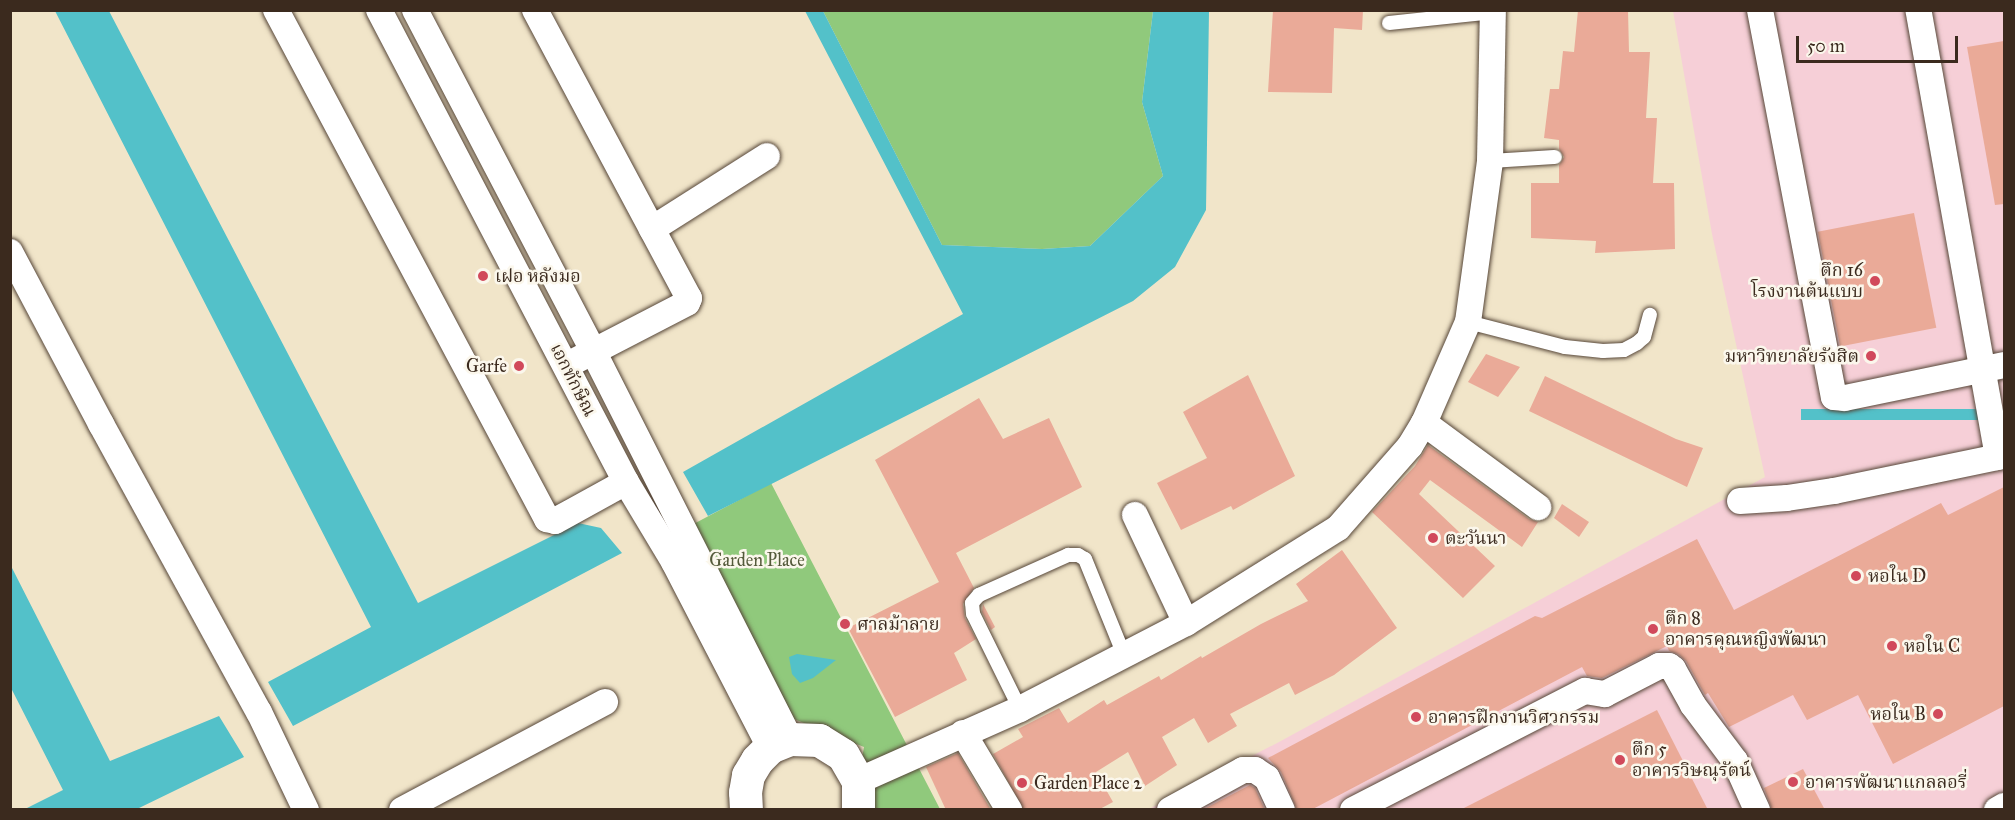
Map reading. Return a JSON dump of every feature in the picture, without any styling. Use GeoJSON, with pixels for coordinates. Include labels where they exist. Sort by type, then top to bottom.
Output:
{"type":"FeatureCollection","features":[{"type":"Feature","properties":{"kind":"street"},"geometry":{"type":"LineString","coordinates":[[276,10],[547,519],[555,521],[626,482]]}},
{"type":"Feature","properties":{"kind":"street","name":"เอกทักษิณ"},"geometry":{"type":"LineString","coordinates":[[379,10],[626,482],[663,518],[780,743]]}},
{"type":"Feature","properties":{"kind":"street"},"geometry":{"type":"LineString","coordinates":[[414,10],[593,351],[663,518]]}},
{"type":"Feature","properties":{"kind":"street"},"geometry":{"type":"LineString","coordinates":[[535,10],[690,301],[566,366]]}},
{"type":"Feature","properties":{"kind":"street"},"geometry":{"type":"LineString","coordinates":[[1760,10],[1834,397],[1845,398],[1993,367]]}},
{"type":"Feature","properties":{"kind":"street"},"geometry":{"type":"LineString","coordinates":[[1740,501],[1787,498],[1834,491],[2000,452],[1988,402],[1993,367],[1918,10]]}},
{"type":"Feature","properties":{"kind":"street"},"geometry":{"type":"LineString","coordinates":[[746,810],[745,792],[748,775],[757,759],[780,743],[819,740],[843,755],[858,795],[963,733],[1020,709],[1186,623],[1338,528],[1410,446],[1424,423],[1468,322],[1490,161],[1493,11]]}},
{"type":"Feature","properties":{"kind":"street"},"geometry":{"type":"LineString","coordinates":[[652,229],[767,156]]}},
{"type":"Feature","properties":{"kind":"street"},"geometry":{"type":"LineString","coordinates":[[10,252],[101,424],[259,712],[306,810]]}},
{"type":"Feature","properties":{"kind":"street"},"geometry":{"type":"LineString","coordinates":[[1424,423],[1538,507]]}},
{"type":"Feature","properties":{"kind":"street"},"geometry":{"type":"LineString","coordinates":[[1135,515],[1186,623]]}},
{"type":"Feature","properties":{"kind":"street"},"geometry":{"type":"LineString","coordinates":[[1353,810],[1585,691],[1605,694],[1659,666],[1669,666],[1673,669],[1693,705],[1735,761],[1757,810]]}},
{"type":"Feature","properties":{"kind":"street"},"geometry":{"type":"LineString","coordinates":[[402,810],[605,702]]}},
{"type":"Feature","properties":{"kind":"street"},"geometry":{"type":"LineString","coordinates":[[963,733],[1009,810]]}},
{"type":"Feature","properties":{"kind":"street"},"geometry":{"type":"LineString","coordinates":[[1170,810],[1243,770],[1255,770],[1267,778],[1282,810]]}},
{"type":"Feature","properties":{"kind":"street"},"geometry":{"type":"LineString","coordinates":[[1997,810],[2004,806]]}},
{"type":"Feature","properties":{"kind":"lane"},"geometry":{"type":"LineString","coordinates":[[1389,23],[1493,11]]}},
{"type":"Feature","properties":{"kind":"lane"},"geometry":{"type":"LineString","coordinates":[[1490,161],[1555,157]]}},
{"type":"Feature","properties":{"kind":"lane"},"geometry":{"type":"LineString","coordinates":[[1468,322],[1565,347],[1603,351],[1624,350],[1637,343],[1644,337],[1650,315]]}},
{"type":"Feature","properties":{"kind":"lane"},"geometry":{"type":"LineString","coordinates":[[1020,709],[973,614],[972,603],[979,595],[1068,555],[1078,555],[1085,559],[1124,655]]}},
{"type":"Feature","properties":{"kind":"shaded area","name":"มหาวิทยาลัยรังสิต"},"geometry":{"type":"Polygon","coordinates":[[[1673,11],[2004,11],[2004,809],[1147,810],[1279,742],[1765,477],[1712,234],[1673,11]]]}},
{"type":"Feature","properties":{"kind":"green space"},"geometry":{"type":"Polygon","coordinates":[[[823,11],[1153,11],[1142,102],[1163,176],[1090,246],[1042,249],[942,245],[823,11]]]}},
{"type":"Feature","properties":{"kind":"green space","name":"Garden Place"},"geometry":{"type":"Polygon","coordinates":[[[771,483],[940,809],[853,809],[864,747],[784,715],[686,528],[771,483]]]}},
{"type":"Feature","properties":{"kind":"water"},"geometry":{"type":"Polygon","coordinates":[[[55,11],[109,11],[418,603],[578,523],[601,528],[622,553],[293,726],[268,682],[371,627],[55,11]]]}},
{"type":"Feature","properties":{"kind":"water"},"geometry":{"type":"Polygon","coordinates":[[[805,11],[823,11],[942,245],[1042,249],[1090,246],[1163,176],[1142,102],[1153,11],[1209,11],[1206,210],[1175,267],[1133,301],[708,516],[683,472],[963,314],[805,11]]]}},
{"type":"Feature","properties":{"kind":"water"},"geometry":{"type":"Polygon","coordinates":[[[1801,409],[2004,409],[2004,420],[1801,420],[1801,409]]]}},
{"type":"Feature","properties":{"kind":"water"},"geometry":{"type":"Polygon","coordinates":[[[11,566],[110,761],[219,716],[244,757],[137,809],[25,809],[63,790],[11,688],[11,566]]]}},
{"type":"Feature","properties":{"kind":"water"},"geometry":{"type":"Polygon","coordinates":[[[797,654],[836,660],[813,678],[800,683],[792,674],[789,657],[797,654]]]}},
{"type":"Feature","properties":{"kind":"building"},"geometry":{"type":"Polygon","coordinates":[[[1273,10],[1363,10],[1362,30],[1334,28],[1332,93],[1268,92],[1273,10]]]}},
{"type":"Feature","properties":{"kind":"building"},"geometry":{"type":"Polygon","coordinates":[[[1578,10],[1628,10],[1629,52],[1650,52],[1646,118],[1657,118],[1653,183],[1674,183],[1675,249],[1595,253],[1596,241],[1531,238],[1531,183],[1559,183],[1559,165],[1564,157],[1559,149],[1559,140],[1544,138],[1550,89],[1559,89],[1563,51],[1574,52],[1578,10]]]}},
{"type":"Feature","properties":{"kind":"building"},"geometry":{"type":"Polygon","coordinates":[[[2004,41],[2004,204],[1995,205],[1967,47],[2004,41]]]}},
{"type":"Feature","properties":{"kind":"building","name":"ตึก 16 โรงงานต้นแบบ"},"geometry":{"type":"Polygon","coordinates":[[[1914,213],[1936,328],[1840,347],[1818,232],[1914,213]]]}},
{"type":"Feature","properties":{"kind":"building"},"geometry":{"type":"Polygon","coordinates":[[[1486,354],[1520,367],[1498,397],[1468,382],[1486,354]]]}},
{"type":"Feature","properties":{"kind":"building"},"geometry":{"type":"Polygon","coordinates":[[[1248,375],[1295,476],[1233,510],[1231,506],[1181,530],[1157,483],[1207,458],[1183,412],[1248,375]]]}},
{"type":"Feature","properties":{"kind":"building"},"geometry":{"type":"Polygon","coordinates":[[[1545,376],[1676,439],[1703,448],[1687,487],[1529,411],[1545,376]]]}},
{"type":"Feature","properties":{"kind":"building"},"geometry":{"type":"Polygon","coordinates":[[[979,398],[1003,439],[1049,418],[1082,487],[956,553],[974,588],[963,604],[965,618],[976,639],[954,653],[967,680],[895,717],[848,628],[939,582],[875,460],[979,398]]]}},
{"type":"Feature","properties":{"kind":"building"},"geometry":{"type":"Polygon","coordinates":[[[1428,445],[1529,519],[1538,522],[1522,547],[1430,480],[1419,494],[1495,566],[1463,598],[1372,512],[1415,466],[1428,445]]]}},
{"type":"Feature","properties":{"kind":"building"},"geometry":{"type":"Polygon","coordinates":[[[2004,487],[2004,706],[1893,764],[1858,695],[1807,720],[1793,695],[1729,727],[1708,693],[1705,695],[1686,661],[1678,654],[1669,651],[1667,646],[1602,678],[1587,676],[1582,667],[1311,810],[1297,810],[1281,772],[1268,758],[1535,616],[1542,618],[1697,539],[1734,610],[1941,503],[1948,515],[2004,487]]]}},
{"type":"Feature","properties":{"kind":"building"},"geometry":{"type":"Polygon","coordinates":[[[1562,504],[1589,522],[1579,537],[1554,518],[1562,504]]]}},
{"type":"Feature","properties":{"kind":"building"},"geometry":{"type":"Polygon","coordinates":[[[1342,550],[1397,628],[1334,675],[1295,695],[1289,683],[1230,714],[1237,726],[1208,743],[1194,718],[1162,737],[1177,765],[1145,786],[1128,752],[1096,772],[1113,802],[1098,810],[1024,810],[993,754],[1023,737],[1018,729],[1059,708],[1068,723],[1104,700],[1107,705],[1159,676],[1161,680],[1201,656],[1202,658],[1261,624],[1308,601],[1296,584],[1342,550]]]}},
{"type":"Feature","properties":{"kind":"building"},"geometry":{"type":"Polygon","coordinates":[[[983,604],[995,627],[991,630],[982,612],[983,604]]]}},
{"type":"Feature","properties":{"kind":"building","name":"ตึก 5 อาคารวิษณุรัตน์"},"geometry":{"type":"Polygon","coordinates":[[[1657,710],[1708,810],[1460,810],[1657,710]]]}},
{"type":"Feature","properties":{"kind":"building"},"geometry":{"type":"Polygon","coordinates":[[[958,753],[991,810],[946,810],[926,767],[958,753]]]}},
{"type":"Feature","properties":{"kind":"building","name":"อาคารพัฒนาแกลลอรี่"},"geometry":{"type":"Polygon","coordinates":[[[1803,769],[1825,810],[1772,810],[1764,788],[1803,769]]]}},
{"type":"Feature","properties":{"kind":"building"},"geometry":{"type":"Polygon","coordinates":[[[1250,785],[1255,788],[1265,810],[1202,810],[1250,785]]]}},
{"type":"Feature","properties":{"kind":"place","name":"เฝอ หลังมอ"},"geometry":{"type":"Point","coordinates":[483,276]}},
{"type":"Feature","properties":{"kind":"place","name":"ตึก 16 โรงงานต้นแบบ"},"geometry":{"type":"Point","coordinates":[1875,281]}},
{"type":"Feature","properties":{"kind":"place","name":"มหาวิทยาลัยรังสิต"},"geometry":{"type":"Point","coordinates":[1871,356]}},
{"type":"Feature","properties":{"kind":"place","name":"Garfe"},"geometry":{"type":"Point","coordinates":[519,366]}},
{"type":"Feature","properties":{"kind":"place","name":"ตะวันนา"},"geometry":{"type":"Point","coordinates":[1433,538]}},
{"type":"Feature","properties":{"kind":"place","name":"หอใน D"},"geometry":{"type":"Point","coordinates":[1856,576]}},
{"type":"Feature","properties":{"kind":"place","name":"ศาลม้าลาย"},"geometry":{"type":"Point","coordinates":[845,624]}},
{"type":"Feature","properties":{"kind":"place","name":"ตึก 8 อาคารคุณหญิงพัฒนา"},"geometry":{"type":"Point","coordinates":[1653,629]}},
{"type":"Feature","properties":{"kind":"place","name":"หอใน C"},"geometry":{"type":"Point","coordinates":[1892,646]}},
{"type":"Feature","properties":{"kind":"place","name":"หอใน B"},"geometry":{"type":"Point","coordinates":[1938,714]}},
{"type":"Feature","properties":{"kind":"place","name":"อาคารฝึกงานวิศวกรรม"},"geometry":{"type":"Point","coordinates":[1416,717]}},
{"type":"Feature","properties":{"kind":"place","name":"ตึก 5 อาคารวิษณุรัตน์"},"geometry":{"type":"Point","coordinates":[1620,760]}},
{"type":"Feature","properties":{"kind":"place","name":"อาคารพัฒนาแกลลอรี่"},"geometry":{"type":"Point","coordinates":[1793,782]}},
{"type":"Feature","properties":{"kind":"place","name":"Garden Place 2"},"geometry":{"type":"Point","coordinates":[1022,783]}}]}
